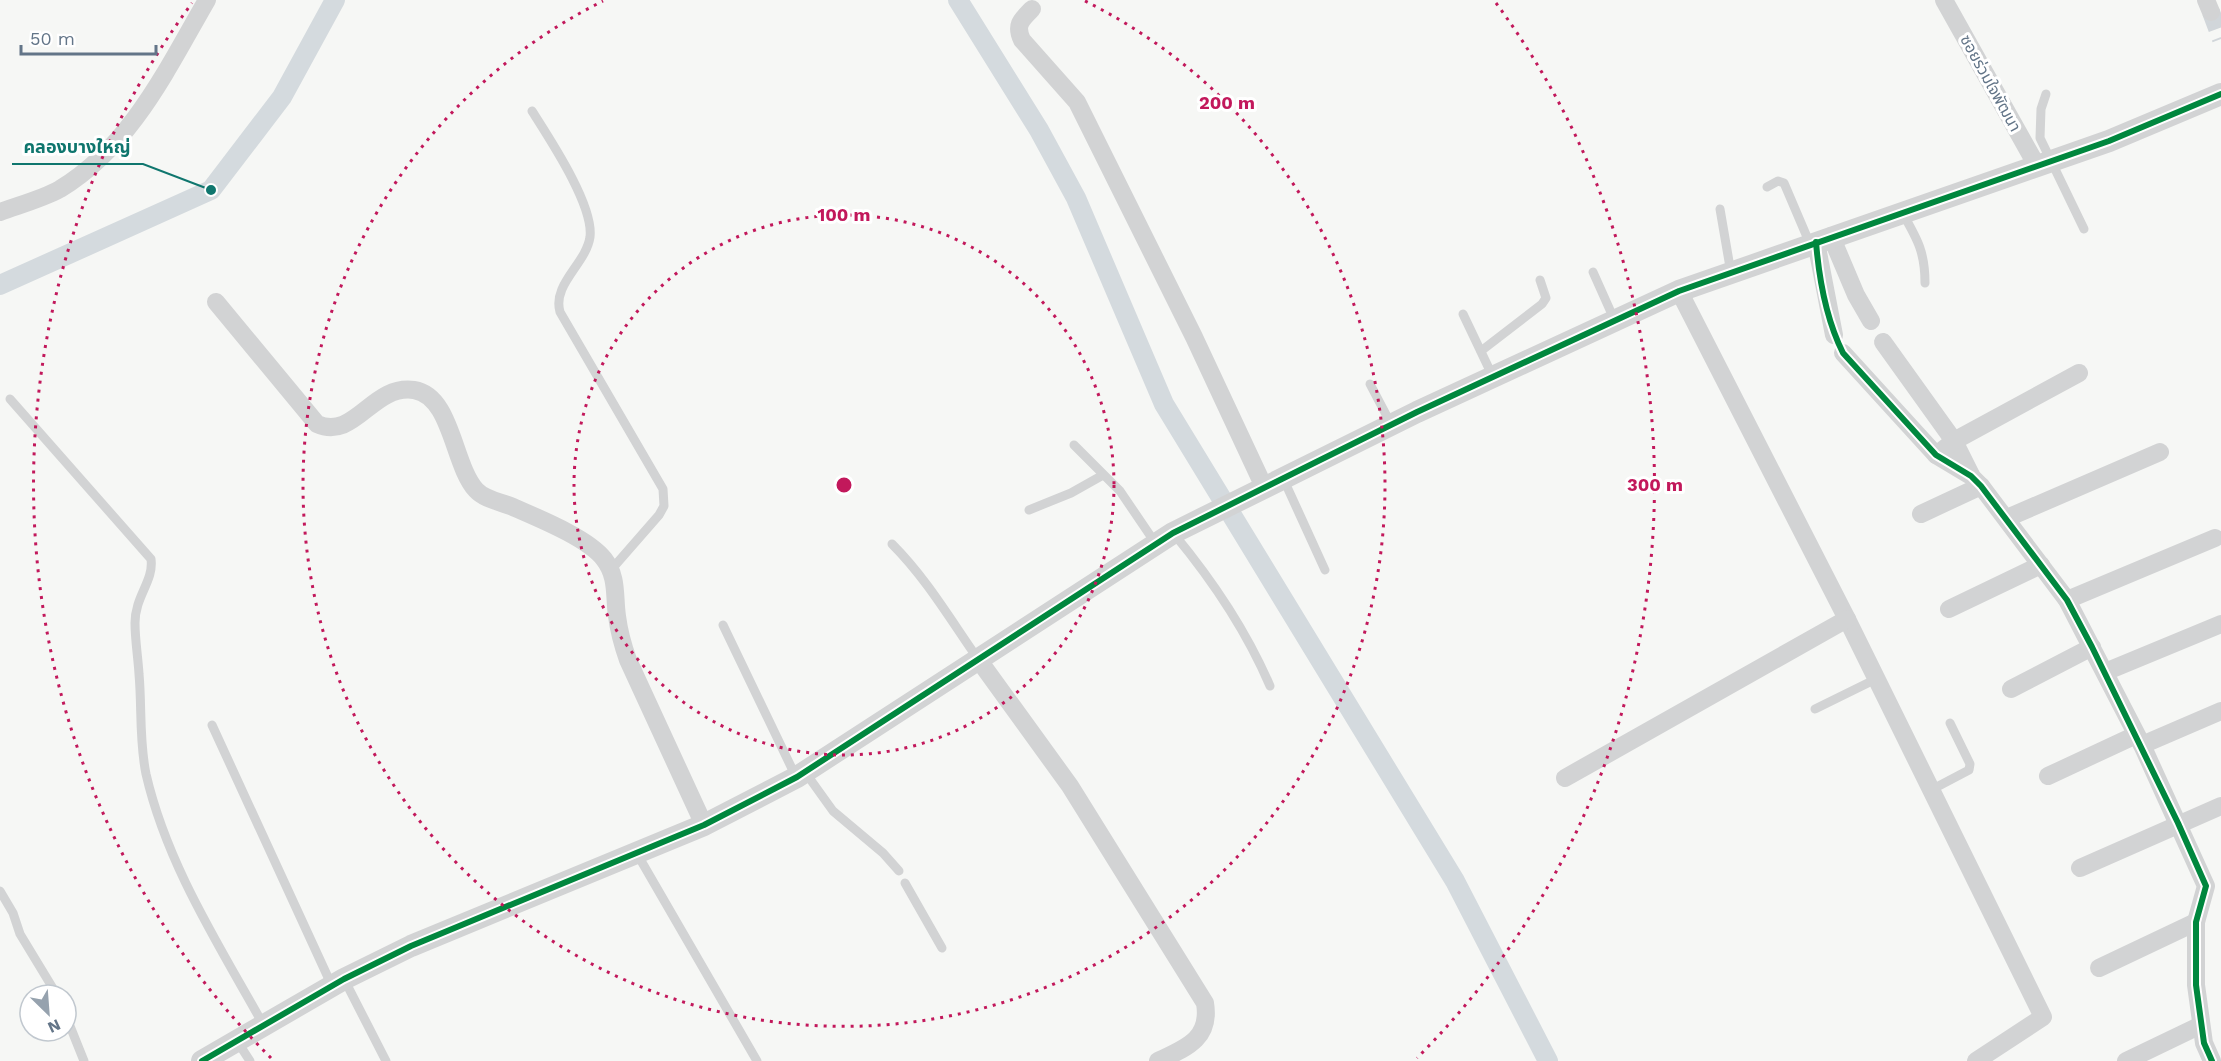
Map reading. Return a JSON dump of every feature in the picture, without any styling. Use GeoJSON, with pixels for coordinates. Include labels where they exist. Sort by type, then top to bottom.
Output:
{"type":"FeatureCollection","features":[{"type":"Feature","properties":{"kind":"street"},"geometry":{"type":"LineString","coordinates":[[0,212],[59,189],[86,169],[119,139],[145,108],[207,0]]}},
{"type":"Feature","properties":{"kind":"street","name":"ซอยร่วมใจพัฒนา"},"geometry":{"type":"LineString","coordinates":[[1944,0],[2044,163]]}},
{"type":"Feature","properties":{"kind":"street"},"geometry":{"type":"LineString","coordinates":[[1032,9],[1019,22],[1017,30],[1022,40],[1077,102],[1194,337],[1274,483]]}},
{"type":"Feature","properties":{"kind":"street"},"geometry":{"type":"LineString","coordinates":[[202,1061],[338,982],[411,946],[704,825],[801,775],[1171,534],[1391,424],[1679,291],[2109,141],[2221,94]]}},
{"type":"Feature","properties":{"kind":"street"},"geometry":{"type":"LineString","coordinates":[[1819,241],[1871,321]]}},
{"type":"Feature","properties":{"kind":"street"},"geometry":{"type":"LineString","coordinates":[[1819,241],[1834,335]]}},
{"type":"Feature","properties":{"kind":"street"},"geometry":{"type":"LineString","coordinates":[[1679,291],[1847,619],[2043,1017],[1976,1061]]}},
{"type":"Feature","properties":{"kind":"street"},"geometry":{"type":"LineString","coordinates":[[216,302],[317,424],[327,429],[338,428],[384,395],[397,389],[423,392],[437,404],[469,480],[477,492],[529,514],[585,543],[604,559],[611,570],[616,592],[621,640],[628,660],[704,825]]}},
{"type":"Feature","properties":{"kind":"street"},"geometry":{"type":"LineString","coordinates":[[1883,342],[1954,441],[1976,481],[2007,518],[2067,600],[2213,890],[2196,922],[2196,985],[2200,1025],[2212,1061]]}},
{"type":"Feature","properties":{"kind":"street"},"geometry":{"type":"LineString","coordinates":[[1843,353],[1936,455],[1976,481]]}},
{"type":"Feature","properties":{"kind":"street"},"geometry":{"type":"LineString","coordinates":[[1936,455],[1954,441],[2079,373]]}},
{"type":"Feature","properties":{"kind":"street"},"geometry":{"type":"LineString","coordinates":[[2007,518],[2160,452]]}},
{"type":"Feature","properties":{"kind":"street"},"geometry":{"type":"LineString","coordinates":[[1921,514],[1976,481]]}},
{"type":"Feature","properties":{"kind":"street"},"geometry":{"type":"LineString","coordinates":[[2067,600],[2214,538]]}},
{"type":"Feature","properties":{"kind":"street"},"geometry":{"type":"LineString","coordinates":[[1948,609],[2041,565]]}},
{"type":"Feature","properties":{"kind":"street"},"geometry":{"type":"LineString","coordinates":[[1565,778],[1847,619]]}},
{"type":"Feature","properties":{"kind":"street"},"geometry":{"type":"LineString","coordinates":[[2105,672],[2221,624]]}},
{"type":"Feature","properties":{"kind":"street"},"geometry":{"type":"LineString","coordinates":[[2011,689],[2092,647]]}},
{"type":"Feature","properties":{"kind":"street"},"geometry":{"type":"LineString","coordinates":[[978,659],[1070,786],[1205,1003],[1208,1020],[1200,1036],[1177,1052],[1158,1061]]}},
{"type":"Feature","properties":{"kind":"street"},"geometry":{"type":"LineString","coordinates":[[2049,776],[2139,740],[2221,711]]}},
{"type":"Feature","properties":{"kind":"street"},"geometry":{"type":"LineString","coordinates":[[2080,868],[2221,806]]}},
{"type":"Feature","properties":{"kind":"street"},"geometry":{"type":"LineString","coordinates":[[2099,968],[2196,922]]}},
{"type":"Feature","properties":{"kind":"street"},"geometry":{"type":"LineString","coordinates":[[2126,1061],[2200,1025]]}},
{"type":"Feature","properties":{"kind":"lane"},"geometry":{"type":"LineString","coordinates":[[2046,94],[2039,126],[2044,163],[2084,229]]}},
{"type":"Feature","properties":{"kind":"lane"},"geometry":{"type":"LineString","coordinates":[[532,111],[567,168],[589,223],[590,236],[585,254],[559,296],[560,312],[663,489],[664,506],[659,515],[611,570]]}},
{"type":"Feature","properties":{"kind":"lane"},"geometry":{"type":"LineString","coordinates":[[1767,187],[1778,181],[1784,183],[1819,241]]}},
{"type":"Feature","properties":{"kind":"lane"},"geometry":{"type":"LineString","coordinates":[[1720,208],[1731,273]]}},
{"type":"Feature","properties":{"kind":"lane"},"geometry":{"type":"LineString","coordinates":[[1902,212],[1920,243],[1925,259],[1925,283]]}},
{"type":"Feature","properties":{"kind":"lane"},"geometry":{"type":"LineString","coordinates":[[1593,272],[1615,321]]}},
{"type":"Feature","properties":{"kind":"lane"},"geometry":{"type":"LineString","coordinates":[[1481,351],[1542,304],[1546,298],[1540,280]]}},
{"type":"Feature","properties":{"kind":"lane"},"geometry":{"type":"LineString","coordinates":[[1463,314],[1493,377]]}},
{"type":"Feature","properties":{"kind":"lane"},"geometry":{"type":"LineString","coordinates":[[1370,384],[1391,424]]}},
{"type":"Feature","properties":{"kind":"lane"},"geometry":{"type":"LineString","coordinates":[[10,399],[151,558],[152,567],[148,582],[137,602],[135,623],[140,736],[146,773],[172,855],[264,1026]]}},
{"type":"Feature","properties":{"kind":"lane"},"geometry":{"type":"LineString","coordinates":[[1074,445],[1130,504],[1171,534],[1199,564],[1242,628],[1270,686]]}},
{"type":"Feature","properties":{"kind":"lane"},"geometry":{"type":"LineString","coordinates":[[1029,510],[1056,500],[1103,476]]}},
{"type":"Feature","properties":{"kind":"lane"},"geometry":{"type":"LineString","coordinates":[[1274,483],[1325,570]]}},
{"type":"Feature","properties":{"kind":"lane"},"geometry":{"type":"LineString","coordinates":[[892,544],[910,562],[934,594],[978,659]]}},
{"type":"Feature","properties":{"kind":"lane"},"geometry":{"type":"LineString","coordinates":[[723,625],[801,775],[833,811],[884,853],[898,871]]}},
{"type":"Feature","properties":{"kind":"lane"},"geometry":{"type":"LineString","coordinates":[[1815,709],[1876,679]]}},
{"type":"Feature","properties":{"kind":"lane"},"geometry":{"type":"LineString","coordinates":[[1931,790],[1969,770],[1970,764],[1950,723]]}},
{"type":"Feature","properties":{"kind":"lane"},"geometry":{"type":"LineString","coordinates":[[212,725],[338,982],[386,1061]]}},
{"type":"Feature","properties":{"kind":"lane"},"geometry":{"type":"LineString","coordinates":[[636,852],[757,1061]]}},
{"type":"Feature","properties":{"kind":"lane"},"geometry":{"type":"LineString","coordinates":[[905,883],[942,948]]}},
{"type":"Feature","properties":{"kind":"lane"},"geometry":{"type":"LineString","coordinates":[[0,891],[13,913],[20,934],[50,983]]}},
{"type":"Feature","properties":{"kind":"lane"},"geometry":{"type":"LineString","coordinates":[[237,1041],[250,1061]]}},
{"type":"Feature","properties":{"kind":"lane"},"geometry":{"type":"LineString","coordinates":[[77,1043],[84,1061]]}},
{"type":"Feature","properties":{"kind":"waterway"},"geometry":{"type":"LineString","coordinates":[[0,285],[211,190],[282,97],[335,0]]}},
{"type":"Feature","properties":{"kind":"waterway"},"geometry":{"type":"LineString","coordinates":[[958,0],[1039,130],[1076,198],[1164,404],[1455,881],[1548,1061]]}},
{"type":"Feature","properties":{"kind":"tunnel"},"geometry":{"type":"LineString","coordinates":[[2211,12],[2221,39]]}},
{"type":"Feature","properties":{"kind":"cycle path"},"geometry":{"type":"LineString","coordinates":[[202,1061],[344,979],[411,946],[704,825],[797,777],[1173,533],[1417,412],[1679,291],[2109,141],[2221,94]]}},
{"type":"Feature","properties":{"kind":"cycle path"},"geometry":{"type":"LineString","coordinates":[[1816,242],[1824,299],[1843,353],[1936,455],[1971,476],[1981,486],[2067,600],[2178,823],[2206,886],[2196,922],[2196,985],[2204,1043],[2212,1061]]}},
{"type":"Feature","properties":{"kind":"place","name":"คลองบางใหญ่"},"geometry":{"type":"Point","coordinates":[211,190]}}]}
